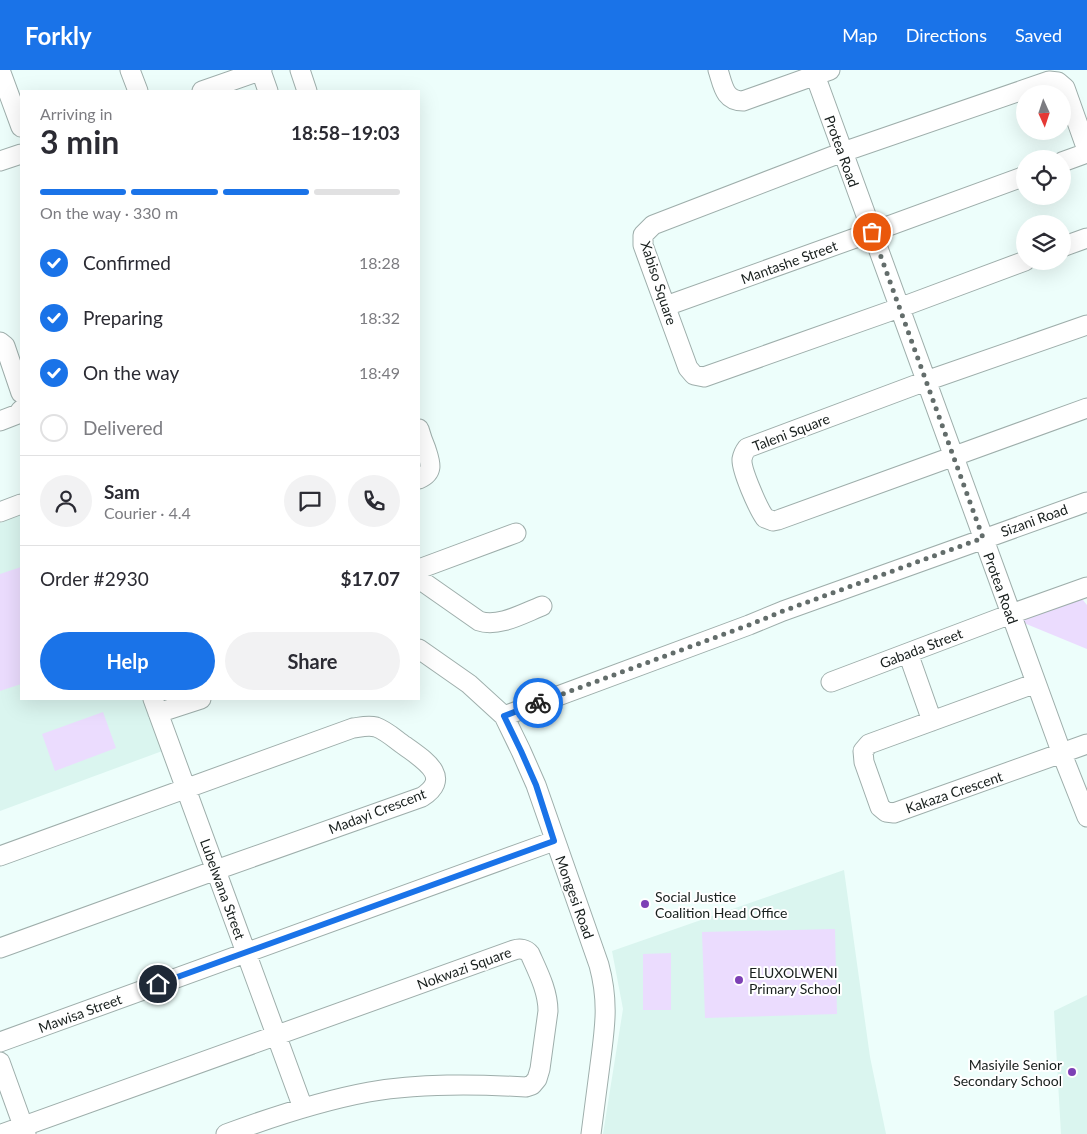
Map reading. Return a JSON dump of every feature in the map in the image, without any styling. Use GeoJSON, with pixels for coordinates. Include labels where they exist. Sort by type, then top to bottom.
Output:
{"type":"FeatureCollection","features":[{"type":"Feature","properties":{"kind":"street"},"geometry":{"type":"LineString","coordinates":[[0,70],[20,124]]}},
{"type":"Feature","properties":{"kind":"street"},"geometry":{"type":"LineString","coordinates":[[130,70],[138,90]]}},
{"type":"Feature","properties":{"kind":"street"},"geometry":{"type":"LineString","coordinates":[[205,90],[262,70],[268,90]]}},
{"type":"Feature","properties":{"kind":"street"},"geometry":{"type":"LineString","coordinates":[[300,70],[307,90]]}},
{"type":"Feature","properties":{"kind":"street"},"geometry":{"type":"LineString","coordinates":[[718,70],[726,94],[733,100],[739,101],[822,73]]}},
{"type":"Feature","properties":{"kind":"street","name":"Protea Road"},"geometry":{"type":"LineString","coordinates":[[822,73],[843,152],[1062,754],[1087,817]]}},
{"type":"Feature","properties":{"kind":"street","name":"Xabiso Square"},"geometry":{"type":"LineString","coordinates":[[1016,264],[704,377],[694,375],[688,368],[643,244],[643,235],[653,225],[843,152],[1052,80],[1062,84],[1065,88],[1087,151]]}},
{"type":"Feature","properties":{"kind":"street"},"geometry":{"type":"LineString","coordinates":[[1071,158],[1087,151]]}},
{"type":"Feature","properties":{"kind":"street"},"geometry":{"type":"LineString","coordinates":[[0,162],[20,154]]}},
{"type":"Feature","properties":{"kind":"street","name":"Mantashe Street"},"geometry":{"type":"LineString","coordinates":[[666,306],[1016,179]]}},
{"type":"Feature","properties":{"kind":"street"},"geometry":{"type":"LineString","coordinates":[[1071,244],[1087,238]]}},
{"type":"Feature","properties":{"kind":"street","name":"Taleni Square"},"geometry":{"type":"LineString","coordinates":[[1087,325],[926,381],[747,448],[742,456],[742,465],[758,507],[765,518],[773,521],[1087,408]]}},
{"type":"Feature","properties":{"kind":"street"},"geometry":{"type":"LineString","coordinates":[[0,342],[5,346],[20,390]]}},
{"type":"Feature","properties":{"kind":"street"},"geometry":{"type":"LineString","coordinates":[[0,421],[18,414],[20,411]]}},
{"type":"Feature","properties":{"kind":"street"},"geometry":{"type":"LineString","coordinates":[[420,432],[430,462],[430,468],[428,473],[420,478]]}},
{"type":"Feature","properties":{"kind":"street","name":"Sizani Road"},"geometry":{"type":"LineString","coordinates":[[504,716],[783,611],[1087,502]]}},
{"type":"Feature","properties":{"kind":"street"},"geometry":{"type":"LineString","coordinates":[[0,512],[20,504]]}},
{"type":"Feature","properties":{"kind":"street"},"geometry":{"type":"LineString","coordinates":[[420,569],[516,533]]}},
{"type":"Feature","properties":{"kind":"street"},"geometry":{"type":"LineString","coordinates":[[420,580],[479,621],[485,623],[498,623],[542,606]]}},
{"type":"Feature","properties":{"kind":"street","name":"Gabada Street"},"geometry":{"type":"LineString","coordinates":[[831,682],[1011,614],[1086,590]]}},
{"type":"Feature","properties":{"kind":"street","name":"Mongesi Road"},"geometry":{"type":"LineString","coordinates":[[420,650],[469,684],[504,716],[536,785],[554,841],[599,964],[605,997],[605,1025],[590,1134]]}},
{"type":"Feature","properties":{"kind":"street"},"geometry":{"type":"LineString","coordinates":[[908,653],[932,721]]}},
{"type":"Feature","properties":{"kind":"street","name":"Kakaza Crescent"},"geometry":{"type":"LineString","coordinates":[[1036,683],[868,744],[863,751],[864,762],[880,807],[886,812],[894,813],[1062,754]]}},
{"type":"Feature","properties":{"kind":"street"},"geometry":{"type":"LineString","coordinates":[[156,706],[195,700]]}},
{"type":"Feature","properties":{"kind":"street","name":"Lubelwana Street"},"geometry":{"type":"LineString","coordinates":[[156,706],[303,1108]]}},
{"type":"Feature","properties":{"kind":"street","name":"Madayi Crescent"},"geometry":{"type":"LineString","coordinates":[[0,856],[353,728],[376,727],[387,733],[426,761],[433,769],[436,777],[435,785],[431,791],[422,797],[0,948]]}},
{"type":"Feature","properties":{"kind":"street"},"geometry":{"type":"LineString","coordinates":[[1062,754],[1087,744]]}},
{"type":"Feature","properties":{"kind":"street","name":"Mawisa Street"},"geometry":{"type":"LineString","coordinates":[[0,1042],[554,841]]}},
{"type":"Feature","properties":{"kind":"street","name":"Nokwazi Square"},"geometry":{"type":"LineString","coordinates":[[2,1134],[24,1130],[276,1035],[518,949],[525,950],[530,954],[546,994],[548,1011],[540,1069],[537,1079],[532,1085],[526,1087],[426,1086],[368,1092],[303,1108],[226,1134]]}},
{"type":"Feature","properties":{"kind":"street"},"geometry":{"type":"LineString","coordinates":[[0,1062],[24,1130]]}},
{"type":"Feature","properties":{"kind":"shaded area"},"geometry":{"type":"Polygon","coordinates":[[[20,515],[20,700],[146,700],[165,750],[0,811],[0,523],[20,515]]]}},
{"type":"Feature","properties":{"kind":"shaded area"},"geometry":{"type":"Polygon","coordinates":[[[20,567],[20,684],[0,691],[0,574],[20,567]]]}},
{"type":"Feature","properties":{"kind":"shaded area"},"geometry":{"type":"Polygon","coordinates":[[[1078,594],[1087,605],[1087,649],[1019,621],[1078,594]]]}},
{"type":"Feature","properties":{"kind":"shaded area"},"geometry":{"type":"Polygon","coordinates":[[[103,712],[116,748],[55,771],[42,734],[103,712]]]}},
{"type":"Feature","properties":{"kind":"shaded area","name":"ELUXOLWENI Primary School"},"geometry":{"type":"Polygon","coordinates":[[[844,870],[870,1057],[886,1134],[603,1134],[623,1009],[612,951],[844,870]]]}},
{"type":"Feature","properties":{"kind":"shaded area"},"geometry":{"type":"Polygon","coordinates":[[[835,929],[837,1014],[705,1018],[702,932],[835,929]]]}},
{"type":"Feature","properties":{"kind":"shaded area"},"geometry":{"type":"Polygon","coordinates":[[[671,953],[671,1010],[643,1010],[643,954],[671,953]]]}},
{"type":"Feature","properties":{"kind":"shaded area","name":"Masiyile Senior Secondary School"},"geometry":{"type":"Polygon","coordinates":[[[1087,995],[1087,1134],[1061,1134],[1054,1011],[1087,995]]]}},
{"type":"Feature","properties":{"kind":"way so far"},"geometry":{"type":"LineString","coordinates":[[538,703],[983,538],[872,232]]}},
{"type":"Feature","properties":{"kind":"place","name":"Social Justice Coalition Head Office"},"geometry":{"type":"Point","coordinates":[645,904]}},
{"type":"Feature","properties":{"kind":"place","name":"ELUXOLWENI Primary School"},"geometry":{"type":"Point","coordinates":[739,980]}},
{"type":"Feature","properties":{"kind":"place","name":"Masiyile Senior Secondary School"},"geometry":{"type":"Point","coordinates":[1072,1072]}},
{"type":"Feature","properties":{"kind":"route"},"geometry":{"type":"LineString","coordinates":[[158,984],[554,841],[536,785],[504,716],[538,703]]}}]}
